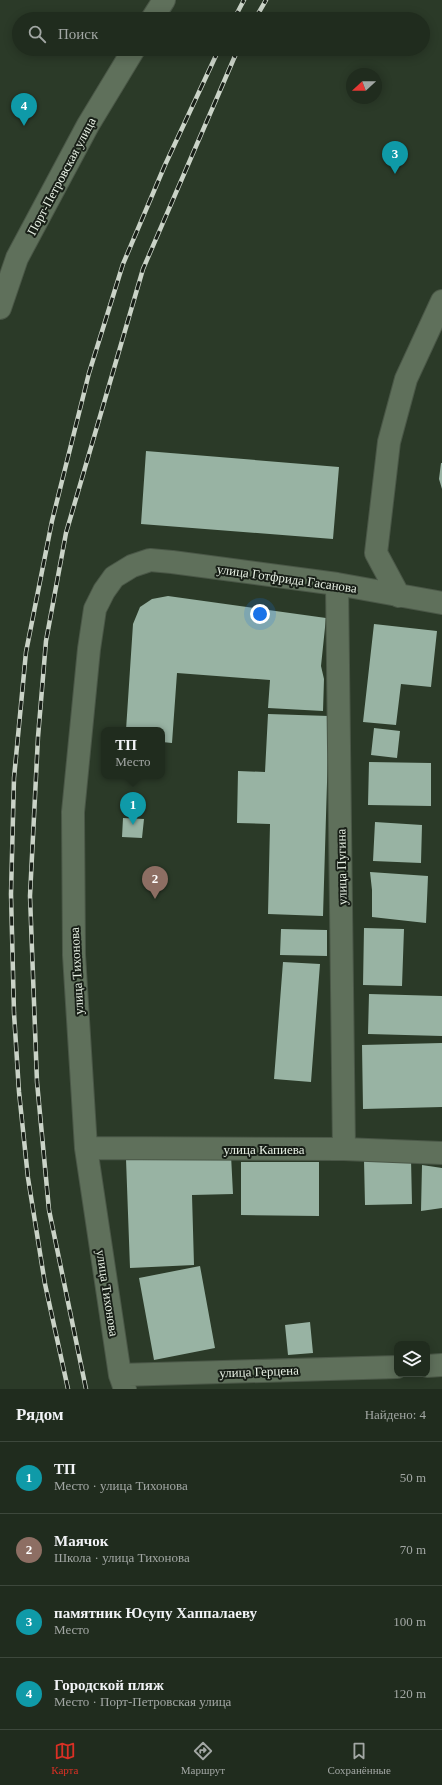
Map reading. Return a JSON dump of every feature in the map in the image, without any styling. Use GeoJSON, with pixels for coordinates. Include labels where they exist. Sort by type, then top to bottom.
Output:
{"type":"FeatureCollection","features":[{"type":"Feature","properties":{"kind":"street"},"geometry":{"type":"LineString","coordinates":[[156,12],[164,0]]}},
{"type":"Feature","properties":{"kind":"street","name":"Порт-Петровская улица"},"geometry":{"type":"LineString","coordinates":[[0,308],[16,258],[88,125],[130,56]]}},
{"type":"Feature","properties":{"kind":"street"},"geometry":{"type":"LineString","coordinates":[[399,596],[376,553],[389,442],[406,379],[442,302]]}},
{"type":"Feature","properties":{"kind":"street","name":"улица Готфрида Гасанова"},"geometry":{"type":"LineString","coordinates":[[132,566],[150,560],[172,562],[337,584],[442,603]]}},
{"type":"Feature","properties":{"kind":"street","name":"улица Тихонова"},"geometry":{"type":"LineString","coordinates":[[123,1382],[86,1148],[74,955],[73,812],[89,649],[95,609],[104,591],[114,577],[132,566]]}},
{"type":"Feature","properties":{"kind":"street","name":"улица Пугина"},"geometry":{"type":"LineString","coordinates":[[337,584],[344,1149]]}},
{"type":"Feature","properties":{"kind":"street","name":"улица Капиева"},"geometry":{"type":"LineString","coordinates":[[86,1148],[344,1149],[442,1153]]}},
{"type":"Feature","properties":{"kind":"street"},"geometry":{"type":"LineString","coordinates":[[430,1366],[442,1365]]}},
{"type":"Feature","properties":{"kind":"street","name":"улица Герцена"},"geometry":{"type":"LineString","coordinates":[[123,1382],[394,1367]]}},
{"type":"Feature","properties":{"kind":"building"},"geometry":{"type":"Polygon","coordinates":[[[146,451],[339,467],[333,539],[141,524],[146,451]]]}},
{"type":"Feature","properties":{"kind":"building"},"geometry":{"type":"Polygon","coordinates":[[[442,463],[442,489],[439,479],[442,463]]]}},
{"type":"Feature","properties":{"kind":"building"},"geometry":{"type":"Polygon","coordinates":[[[168,596],[326,618],[321,666],[324,679],[323,711],[268,708],[270,680],[177,673],[172,743],[165,742],[165,727],[126,727],[133,624],[140,607],[152,599],[168,596]]]}},
{"type":"Feature","properties":{"kind":"building"},"geometry":{"type":"Polygon","coordinates":[[[374,624],[437,631],[431,687],[401,684],[396,725],[363,722],[374,624]]]}},
{"type":"Feature","properties":{"kind":"building"},"geometry":{"type":"Polygon","coordinates":[[[268,714],[329,716],[323,916],[268,914],[270,824],[237,823],[238,771],[265,772],[268,714]]]}},
{"type":"Feature","properties":{"kind":"building"},"geometry":{"type":"Polygon","coordinates":[[[374,728],[400,731],[397,758],[371,755],[374,728]]]}},
{"type":"Feature","properties":{"kind":"building"},"geometry":{"type":"Polygon","coordinates":[[[369,762],[431,763],[431,806],[368,805],[369,762]]]}},
{"type":"Feature","properties":{"kind":"building"},"geometry":{"type":"Polygon","coordinates":[[[123,818],[144,819],[142,838],[122,837],[123,818]]]}},
{"type":"Feature","properties":{"kind":"building"},"geometry":{"type":"Polygon","coordinates":[[[375,822],[422,825],[421,863],[373,861],[375,822]]]}},
{"type":"Feature","properties":{"kind":"building"},"geometry":{"type":"Polygon","coordinates":[[[370,872],[428,876],[426,923],[372,917],[370,872]]]}},
{"type":"Feature","properties":{"kind":"building"},"geometry":{"type":"Polygon","coordinates":[[[364,928],[404,929],[402,986],[363,985],[364,928]]]}},
{"type":"Feature","properties":{"kind":"building"},"geometry":{"type":"Polygon","coordinates":[[[281,929],[327,930],[327,956],[280,955],[281,929]]]}},
{"type":"Feature","properties":{"kind":"building"},"geometry":{"type":"Polygon","coordinates":[[[283,962],[320,964],[311,1082],[274,1079],[283,962]]]}},
{"type":"Feature","properties":{"kind":"building"},"geometry":{"type":"Polygon","coordinates":[[[369,994],[442,996],[442,1036],[368,1034],[369,994]]]}},
{"type":"Feature","properties":{"kind":"building"},"geometry":{"type":"Polygon","coordinates":[[[442,1043],[442,1107],[363,1109],[362,1045],[442,1043]]]}},
{"type":"Feature","properties":{"kind":"building"},"geometry":{"type":"Polygon","coordinates":[[[231,1155],[233,1194],[192,1195],[194,1265],[130,1268],[126,1159],[231,1155]]]}},
{"type":"Feature","properties":{"kind":"building"},"geometry":{"type":"Polygon","coordinates":[[[411,1159],[412,1204],[365,1205],[364,1160],[411,1159]]]}},
{"type":"Feature","properties":{"kind":"building"},"geometry":{"type":"Polygon","coordinates":[[[241,1162],[319,1162],[319,1216],[241,1215],[241,1162]]]}},
{"type":"Feature","properties":{"kind":"building"},"geometry":{"type":"Polygon","coordinates":[[[422,1165],[442,1168],[442,1208],[421,1211],[422,1165]]]}},
{"type":"Feature","properties":{"kind":"building"},"geometry":{"type":"Polygon","coordinates":[[[200,1266],[215,1348],[154,1360],[139,1278],[200,1266]]]}},
{"type":"Feature","properties":{"kind":"building"},"geometry":{"type":"Polygon","coordinates":[[[310,1322],[313,1353],[288,1355],[285,1325],[310,1322]]]}},
{"type":"Feature","properties":{"kind":"railway"},"geometry":{"type":"LineString","coordinates":[[238,12],[244,0]]}},
{"type":"Feature","properties":{"kind":"railway"},"geometry":{"type":"LineString","coordinates":[[259,12],[266,0]]}},
{"type":"Feature","properties":{"kind":"railway"},"geometry":{"type":"LineString","coordinates":[[68,1389],[45,1284],[28,1178],[19,1092],[14,1013],[11,894],[14,778],[26,652],[52,521],[89,373],[123,264],[165,165],[216,56]]}},
{"type":"Feature","properties":{"kind":"railway"},"geometry":{"type":"LineString","coordinates":[[86,1389],[49,1210],[37,1082],[30,896],[38,737],[46,641],[66,533],[143,269],[235,56]]}},
{"type":"Feature","properties":{"kind":"place","name":"Городской пляж"},"geometry":{"type":"Point","coordinates":[24,126]}},
{"type":"Feature","properties":{"kind":"place","name":"памятник Юсупу Хаппалаеву"},"geometry":{"type":"Point","coordinates":[395,174]}},
{"type":"Feature","properties":{"kind":"place","name":"ТП"},"geometry":{"type":"Point","coordinates":[133,825]}},
{"type":"Feature","properties":{"kind":"place","name":"Маячок"},"geometry":{"type":"Point","coordinates":[155,899]}}]}
